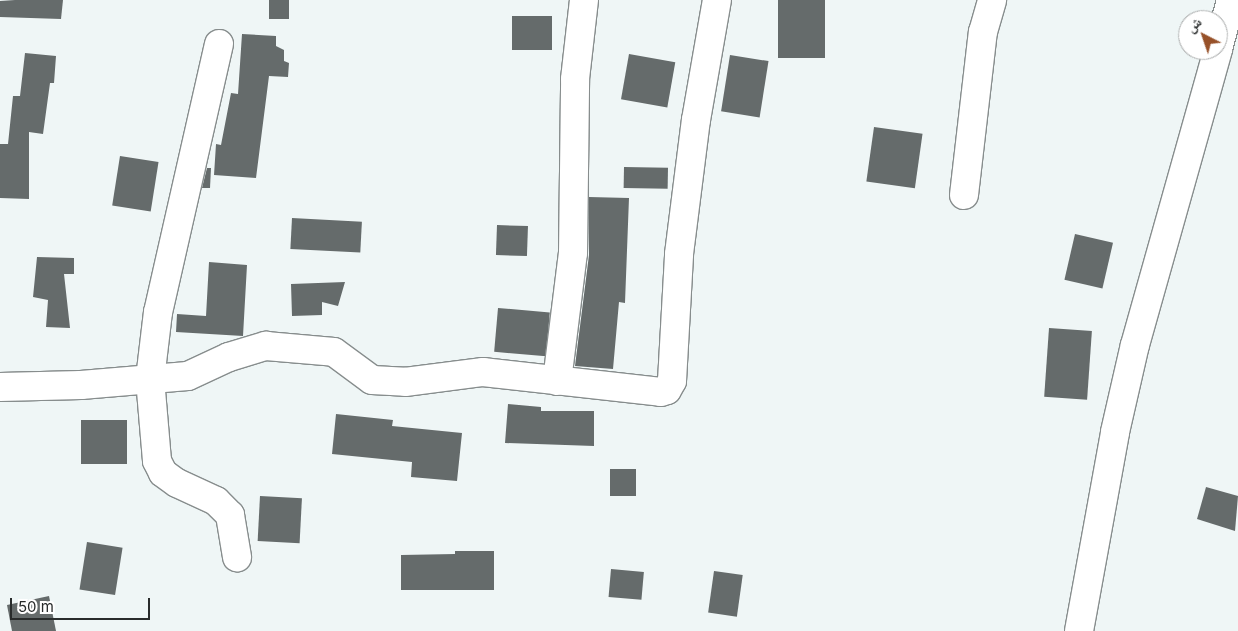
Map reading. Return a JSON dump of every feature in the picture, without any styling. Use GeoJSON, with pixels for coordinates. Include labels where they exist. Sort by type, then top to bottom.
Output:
{"type":"FeatureCollection","features":[{"type":"Feature","properties":{"kind":"street"},"geometry":{"type":"LineString","coordinates":[[557,381],[573,253],[575,79],[584,0]]}},
{"type":"Feature","properties":{"kind":"street"},"geometry":{"type":"LineString","coordinates":[[0,387],[81,385],[188,376],[229,356],[266,346],[334,352],[372,380],[405,382],[483,372],[661,392],[667,390],[672,381],[679,254],[696,120],[717,0]]}},
{"type":"Feature","properties":{"kind":"street"},"geometry":{"type":"LineString","coordinates":[[964,195],[983,32],[992,0]]}},
{"type":"Feature","properties":{"kind":"street"},"geometry":{"type":"LineString","coordinates":[[219,44],[158,312],[150,379],[160,467],[177,483],[216,501],[230,515],[237,557]]}},
{"type":"Feature","properties":{"kind":"street"},"geometry":{"type":"LineString","coordinates":[[1079,631],[1115,432],[1135,345],[1215,60]]}},
{"type":"Feature","properties":{"kind":"building"},"geometry":{"type":"Polygon","coordinates":[[[63,0],[61,19],[0,17],[0,1],[63,0]]]}},
{"type":"Feature","properties":{"kind":"building"},"geometry":{"type":"Polygon","coordinates":[[[269,0],[289,0],[289,19],[269,19],[269,0]]]}},
{"type":"Feature","properties":{"kind":"building"},"geometry":{"type":"Polygon","coordinates":[[[778,0],[825,0],[825,58],[778,58],[778,0]]]}},
{"type":"Feature","properties":{"kind":"building"},"geometry":{"type":"Polygon","coordinates":[[[512,16],[552,16],[552,50],[512,50],[512,16]]]}},
{"type":"Feature","properties":{"kind":"building"},"geometry":{"type":"Polygon","coordinates":[[[242,34],[276,36],[276,46],[284,50],[284,61],[289,63],[288,77],[269,76],[256,178],[214,175],[216,144],[221,145],[231,93],[238,94],[242,34]]]}},
{"type":"Feature","properties":{"kind":"building"},"geometry":{"type":"Polygon","coordinates":[[[25,53],[56,56],[54,83],[50,83],[43,134],[29,132],[29,199],[0,198],[0,144],[8,144],[13,96],[20,96],[25,53]]]}},
{"type":"Feature","properties":{"kind":"building"},"geometry":{"type":"Polygon","coordinates":[[[629,54],[675,62],[667,107],[621,99],[629,54]]]}},
{"type":"Feature","properties":{"kind":"building"},"geometry":{"type":"Polygon","coordinates":[[[730,55],[769,61],[760,117],[721,111],[730,55]]]}},
{"type":"Feature","properties":{"kind":"building"},"geometry":{"type":"Polygon","coordinates":[[[874,127],[923,134],[915,188],[866,181],[874,127]]]}},
{"type":"Feature","properties":{"kind":"building"},"geometry":{"type":"Polygon","coordinates":[[[120,156],[159,162],[151,211],[112,205],[120,156]]]}},
{"type":"Feature","properties":{"kind":"building"},"geometry":{"type":"Polygon","coordinates":[[[624,167],[668,168],[668,189],[624,188],[624,167]]]}},
{"type":"Feature","properties":{"kind":"building"},"geometry":{"type":"Polygon","coordinates":[[[207,168],[211,168],[210,188],[202,188],[207,168]]]}},
{"type":"Feature","properties":{"kind":"building"},"geometry":{"type":"Polygon","coordinates":[[[589,197],[629,198],[625,303],[619,302],[613,369],[575,366],[589,255],[589,197]]]}},
{"type":"Feature","properties":{"kind":"building"},"geometry":{"type":"Polygon","coordinates":[[[292,218],[362,222],[360,253],[290,249],[292,218]]]}},
{"type":"Feature","properties":{"kind":"building"},"geometry":{"type":"Polygon","coordinates":[[[497,225],[528,226],[527,256],[496,255],[497,225]]]}},
{"type":"Feature","properties":{"kind":"building"},"geometry":{"type":"Polygon","coordinates":[[[1075,234],[1113,243],[1102,289],[1064,280],[1075,234]]]}},
{"type":"Feature","properties":{"kind":"building"},"geometry":{"type":"Polygon","coordinates":[[[37,257],[74,258],[74,274],[64,274],[70,328],[46,327],[48,300],[33,297],[37,257]]]}},
{"type":"Feature","properties":{"kind":"building"},"geometry":{"type":"Polygon","coordinates":[[[209,262],[247,265],[243,336],[176,332],[177,314],[206,316],[209,262]]]}},
{"type":"Feature","properties":{"kind":"building"},"geometry":{"type":"Polygon","coordinates":[[[345,282],[338,306],[322,302],[322,315],[292,316],[291,284],[345,282]]]}},
{"type":"Feature","properties":{"kind":"building"},"geometry":{"type":"Polygon","coordinates":[[[498,308],[550,313],[546,356],[494,352],[498,308]]]}},
{"type":"Feature","properties":{"kind":"building"},"geometry":{"type":"Polygon","coordinates":[[[1049,328],[1092,331],[1087,400],[1044,397],[1049,328]]]}},
{"type":"Feature","properties":{"kind":"building"},"geometry":{"type":"Polygon","coordinates":[[[508,404],[541,407],[541,411],[594,411],[594,446],[505,443],[508,404]]]}},
{"type":"Feature","properties":{"kind":"building"},"geometry":{"type":"Polygon","coordinates":[[[336,414],[393,420],[392,426],[462,433],[457,481],[411,477],[412,462],[332,454],[336,414]]]}},
{"type":"Feature","properties":{"kind":"building"},"geometry":{"type":"Polygon","coordinates":[[[81,420],[127,420],[127,464],[81,464],[81,420]]]}},
{"type":"Feature","properties":{"kind":"building"},"geometry":{"type":"Polygon","coordinates":[[[610,469],[636,469],[636,496],[610,496],[610,469]]]}},
{"type":"Feature","properties":{"kind":"building"},"geometry":{"type":"Polygon","coordinates":[[[1206,487],[1238,496],[1235,531],[1197,519],[1206,487]]]}},
{"type":"Feature","properties":{"kind":"building"},"geometry":{"type":"Polygon","coordinates":[[[260,496],[302,498],[300,543],[258,541],[260,496]]]}},
{"type":"Feature","properties":{"kind":"building"},"geometry":{"type":"Polygon","coordinates":[[[87,542],[123,548],[115,595],[79,589],[87,542]]]}},
{"type":"Feature","properties":{"kind":"building"},"geometry":{"type":"Polygon","coordinates":[[[455,551],[494,551],[494,590],[401,590],[401,555],[455,554],[455,551]]]}},
{"type":"Feature","properties":{"kind":"building"},"geometry":{"type":"Polygon","coordinates":[[[611,569],[644,572],[641,600],[609,597],[611,569]]]}},
{"type":"Feature","properties":{"kind":"building"},"geometry":{"type":"Polygon","coordinates":[[[714,571],[743,575],[737,617],[708,613],[714,571]]]}},
{"type":"Feature","properties":{"kind":"building"},"geometry":{"type":"Polygon","coordinates":[[[49,596],[56,631],[12,631],[7,605],[49,596]]]}}]}
